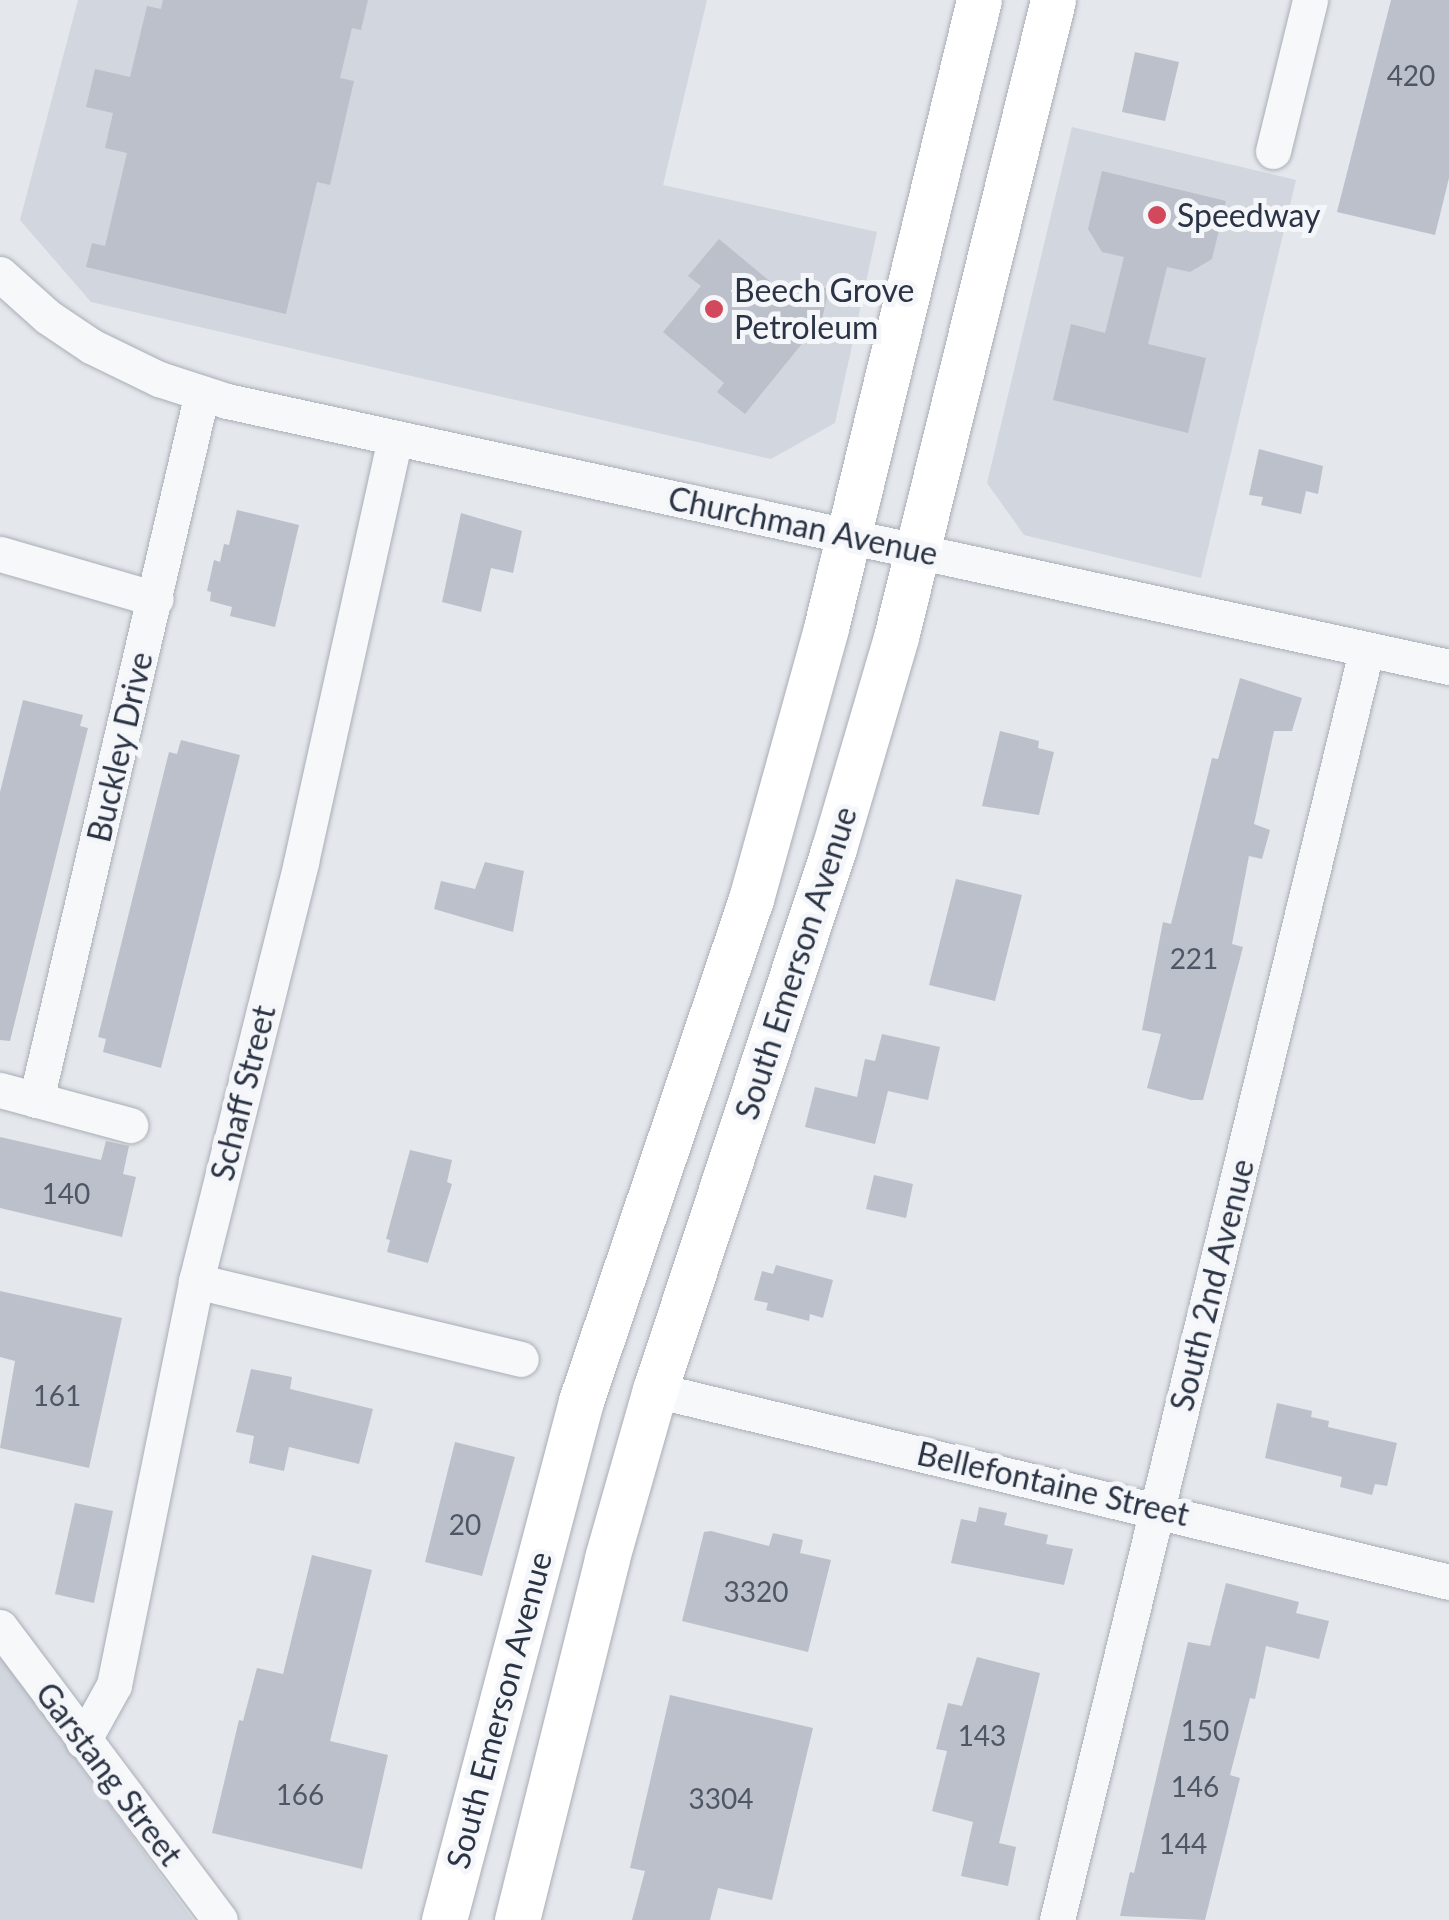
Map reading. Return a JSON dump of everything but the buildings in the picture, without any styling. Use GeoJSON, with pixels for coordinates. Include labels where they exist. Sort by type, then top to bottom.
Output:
{"type":"FeatureCollection","features":[{"type":"Feature","properties":{"kind":"main road","name":"South Emerson Avenue"},"geometry":{"type":"LineString","coordinates":[[444,1920],[581,1401],[750,899],[846,537],[979,0]]}},
{"type":"Feature","properties":{"kind":"main road","name":"South Emerson Avenue"},"geometry":{"type":"LineString","coordinates":[[517,1920],[607,1558],[655,1390],[834,848],[919,550],[1052,0]]}},
{"type":"Feature","properties":{"kind":"street"},"geometry":{"type":"LineString","coordinates":[[1273,151],[1310,0]]}},
{"type":"Feature","properties":{"kind":"street","name":"Churchman Avenue"},"geometry":{"type":"LineString","coordinates":[[0,274],[68,332],[159,379],[202,393],[396,439],[1449,667]]}},
{"type":"Feature","properties":{"kind":"street","name":"Buckley Drive"},"geometry":{"type":"LineString","coordinates":[[36,1100],[202,393]]}},
{"type":"Feature","properties":{"kind":"street","name":"Schaff Street"},"geometry":{"type":"LineString","coordinates":[[83,1742],[114,1685],[196,1282],[301,862],[396,439]]}},
{"type":"Feature","properties":{"kind":"street"},"geometry":{"type":"LineString","coordinates":[[0,554],[156,599]]}},
{"type":"Feature","properties":{"kind":"street","name":"South 2nd Avenue"},"geometry":{"type":"LineString","coordinates":[[1057,1920],[1366,650]]}},
{"type":"Feature","properties":{"kind":"street"},"geometry":{"type":"LineString","coordinates":[[0,1090],[130,1125]]}},
{"type":"Feature","properties":{"kind":"street"},"geometry":{"type":"LineString","coordinates":[[196,1282],[520,1359]]}},
{"type":"Feature","properties":{"kind":"street","name":"Bellefontaine Street"},"geometry":{"type":"LineString","coordinates":[[655,1390],[1158,1508],[1449,1582]]}},
{"type":"Feature","properties":{"kind":"street","name":"Garstang Street"},"geometry":{"type":"LineString","coordinates":[[0,1628],[220,1920]]}},
{"type":"Feature","properties":{"kind":"shaded area"},"geometry":{"type":"Polygon","coordinates":[[[78,0],[707,0],[663,185],[877,232],[835,423],[771,459],[91,302],[20,220],[78,0]]]}},
{"type":"Feature","properties":{"kind":"shaded area"},"geometry":{"type":"Polygon","coordinates":[[[1072,127],[1296,180],[1201,578],[1024,535],[987,483],[1072,127]]]}},
{"type":"Feature","properties":{"kind":"shaded area"},"geometry":{"type":"Polygon","coordinates":[[[0,1654],[22,1684],[193,1920],[0,1920],[0,1654]]]}},
{"type":"Feature","properties":{"kind":"place","name":"Speedway"},"geometry":{"type":"Point","coordinates":[1157,215]}},
{"type":"Feature","properties":{"kind":"place","name":"Beech Grove Petroleum"},"geometry":{"type":"Point","coordinates":[714,309]}}]}
